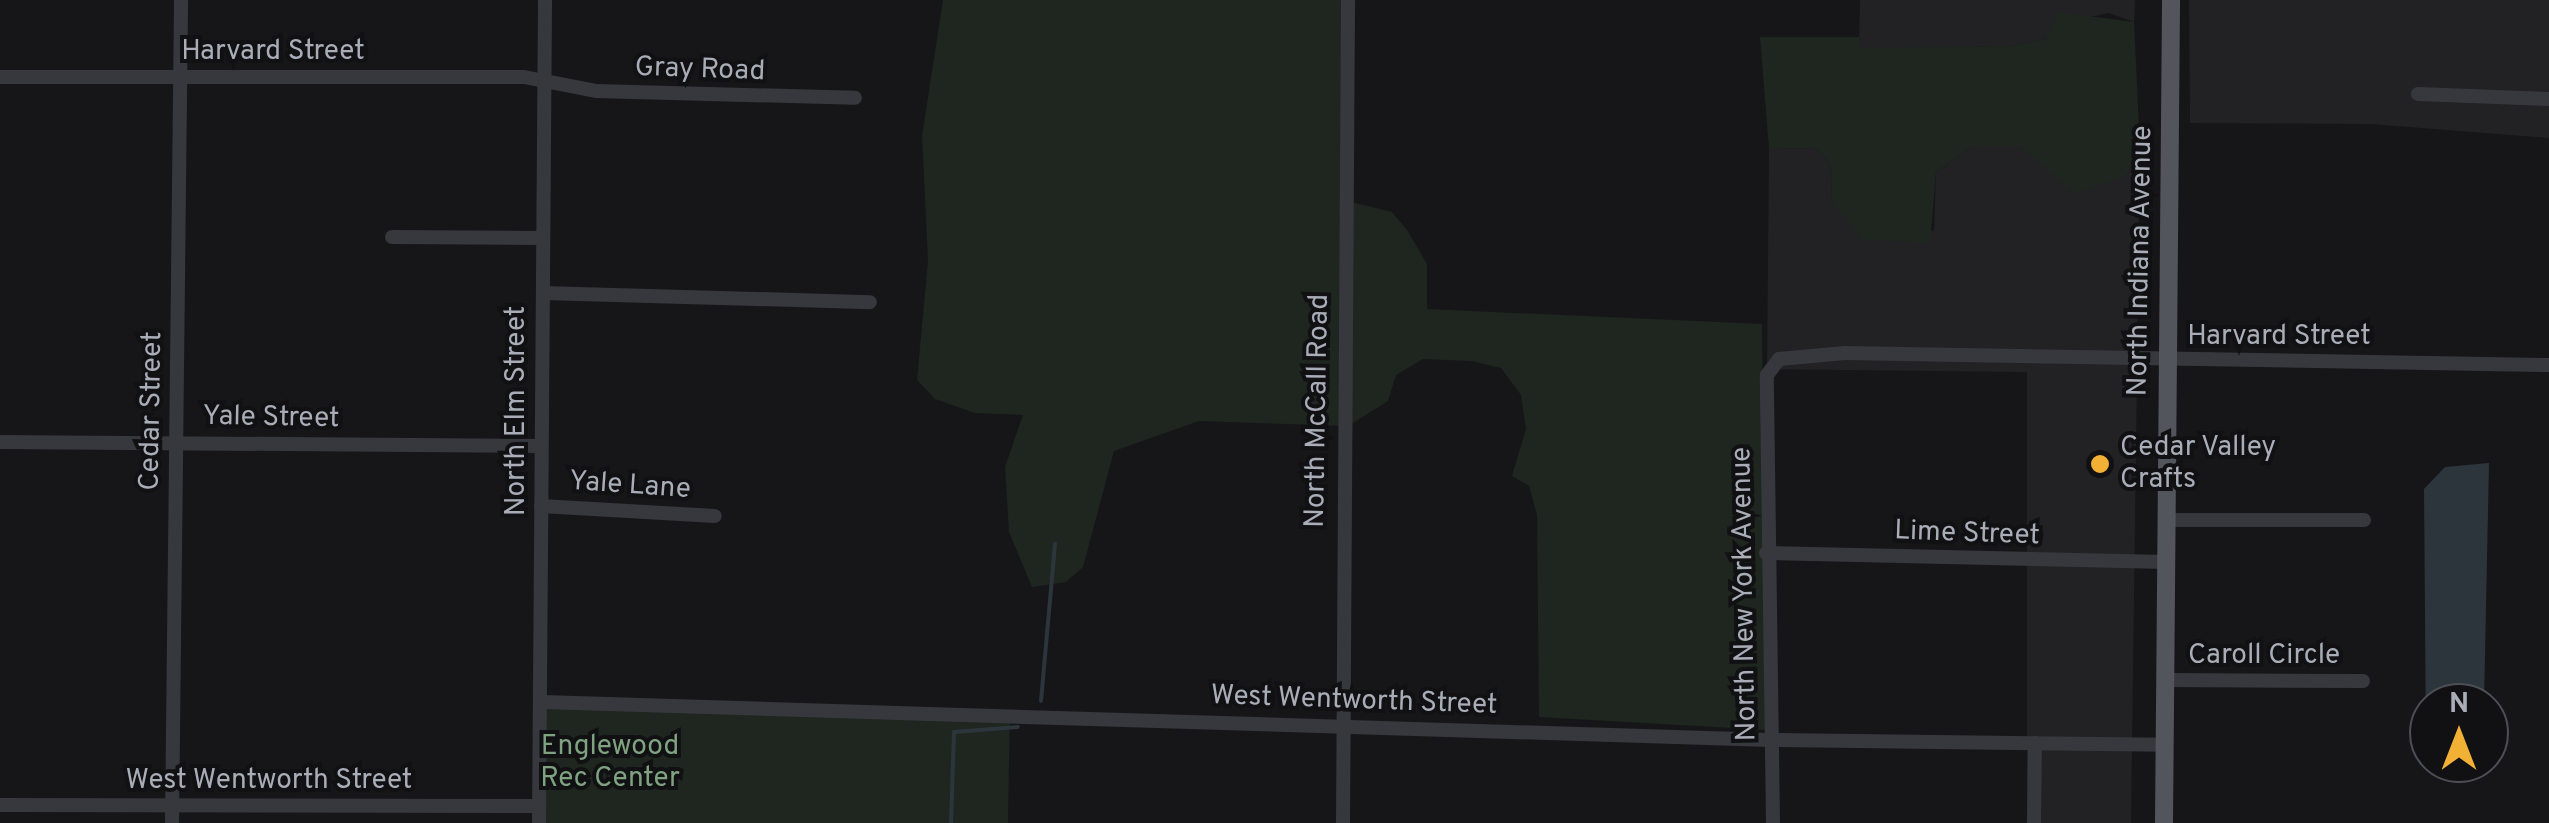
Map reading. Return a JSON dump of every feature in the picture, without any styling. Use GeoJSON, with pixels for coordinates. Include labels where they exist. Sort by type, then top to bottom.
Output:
{"type":"FeatureCollection","features":[{"type":"Feature","properties":{"kind":"main road","name":"North Indiana Avenue"},"geometry":{"type":"LineString","coordinates":[[2164,823],[2171,0]]}},
{"type":"Feature","properties":{"kind":"street","name":"Cedar Street"},"geometry":{"type":"LineString","coordinates":[[172,823],[182,0]]}},
{"type":"Feature","properties":{"kind":"street","name":"North Elm Street"},"geometry":{"type":"LineString","coordinates":[[539,823],[545,0]]}},
{"type":"Feature","properties":{"kind":"street","name":"North McCall Road"},"geometry":{"type":"LineString","coordinates":[[1343,823],[1348,0]]}},
{"type":"Feature","properties":{"kind":"street","name":"Harvard Street"},"geometry":{"type":"LineString","coordinates":[[0,77],[524,77],[545,85]]}},
{"type":"Feature","properties":{"kind":"street","name":"Gray Road"},"geometry":{"type":"LineString","coordinates":[[545,85],[855,98]]}},
{"type":"Feature","properties":{"kind":"street"},"geometry":{"type":"LineString","coordinates":[[2418,94],[2549,100]]}},
{"type":"Feature","properties":{"kind":"street"},"geometry":{"type":"LineString","coordinates":[[392,237],[543,238]]}},
{"type":"Feature","properties":{"kind":"street"},"geometry":{"type":"LineString","coordinates":[[543,292],[870,302]]}},
{"type":"Feature","properties":{"kind":"street","name":"Harvard Street"},"geometry":{"type":"LineString","coordinates":[[1773,366],[1788,356],[1845,353],[2168,362],[2549,365]]}},
{"type":"Feature","properties":{"kind":"street","name":"North New York Avenue"},"geometry":{"type":"LineString","coordinates":[[1772,823],[1766,553],[1773,366]]}},
{"type":"Feature","properties":{"kind":"street","name":"Yale Street"},"geometry":{"type":"LineString","coordinates":[[0,442],[541,446]]}},
{"type":"Feature","properties":{"kind":"street","name":"Yale Lane"},"geometry":{"type":"LineString","coordinates":[[541,506],[715,516]]}},
{"type":"Feature","properties":{"kind":"street"},"geometry":{"type":"LineString","coordinates":[[2165,520],[2364,520]]}},
{"type":"Feature","properties":{"kind":"street","name":"Lime Street"},"geometry":{"type":"LineString","coordinates":[[1766,553],[2167,562]]}},
{"type":"Feature","properties":{"kind":"street","name":"Caroll Circle"},"geometry":{"type":"LineString","coordinates":[[2166,680],[2362,681]]}},
{"type":"Feature","properties":{"kind":"street","name":"West Wentworth Street"},"geometry":{"type":"LineString","coordinates":[[542,702],[1770,740],[2165,745]]}},
{"type":"Feature","properties":{"kind":"street"},"geometry":{"type":"LineString","coordinates":[[2034,823],[2035,743]]}},
{"type":"Feature","properties":{"kind":"street","name":"West Wentworth Street"},"geometry":{"type":"LineString","coordinates":[[0,805],[539,806]]}},
{"type":"Feature","properties":{"kind":"shaded area"},"geometry":{"type":"Polygon","coordinates":[[[1860,0],[2135,0],[2134,22],[2109,13],[2056,24],[2046,39],[2012,46],[1859,49],[1860,0]]]}},
{"type":"Feature","properties":{"kind":"shaded area"},"geometry":{"type":"Polygon","coordinates":[[[2189,0],[2549,0],[2549,138],[2371,124],[2190,123],[2189,0]]]}},
{"type":"Feature","properties":{"kind":"shaded area"},"geometry":{"type":"Polygon","coordinates":[[[1972,146],[2020,146],[2043,164],[2127,175],[2140,147],[2131,823],[2027,823],[2027,372],[1767,369],[1769,149],[1817,148],[1831,166],[1832,201],[1934,231],[1936,172],[1972,146]]]}},
{"type":"Feature","properties":{"kind":"shaded area"},"geometry":{"type":"Polygon","coordinates":[[[2489,463],[2484,683],[2426,683],[2424,489],[2445,467],[2489,463]]]}},
{"type":"Feature","properties":{"kind":"green space"},"geometry":{"type":"Polygon","coordinates":[[[943,0],[1345,0],[1347,201],[1392,212],[1407,230],[1427,264],[1427,309],[1762,324],[1767,730],[1539,717],[1537,515],[1529,486],[1512,476],[1526,429],[1521,395],[1501,368],[1471,361],[1423,359],[1396,375],[1388,401],[1348,426],[1199,421],[1114,451],[1083,567],[1066,582],[1032,587],[1009,532],[1005,467],[1023,415],[975,413],[935,399],[917,380],[928,261],[922,136],[943,0]]]}},
{"type":"Feature","properties":{"kind":"green space"},"geometry":{"type":"Polygon","coordinates":[[[2058,12],[2134,22],[2140,147],[2127,175],[2075,193],[2020,146],[1972,146],[1936,172],[1930,243],[1861,239],[1832,201],[1831,166],[1817,148],[1769,149],[1760,37],[1859,37],[1860,48],[2011,46],[2046,39],[2058,12]]]}},
{"type":"Feature","properties":{"kind":"green space","name":"Englewood Rec Center"},"geometry":{"type":"Polygon","coordinates":[[[542,702],[1010,710],[1008,823],[540,823],[542,702]]]}},
{"type":"Feature","properties":{"kind":"waterway"},"geometry":{"type":"LineString","coordinates":[[1041,701],[1055,544]]}},
{"type":"Feature","properties":{"kind":"waterway"},"geometry":{"type":"LineString","coordinates":[[951,823],[954,732],[1018,727]]}},
{"type":"Feature","properties":{"kind":"place","name":"Cedar Valley Crafts"},"geometry":{"type":"Point","coordinates":[2100,464]}}]}
